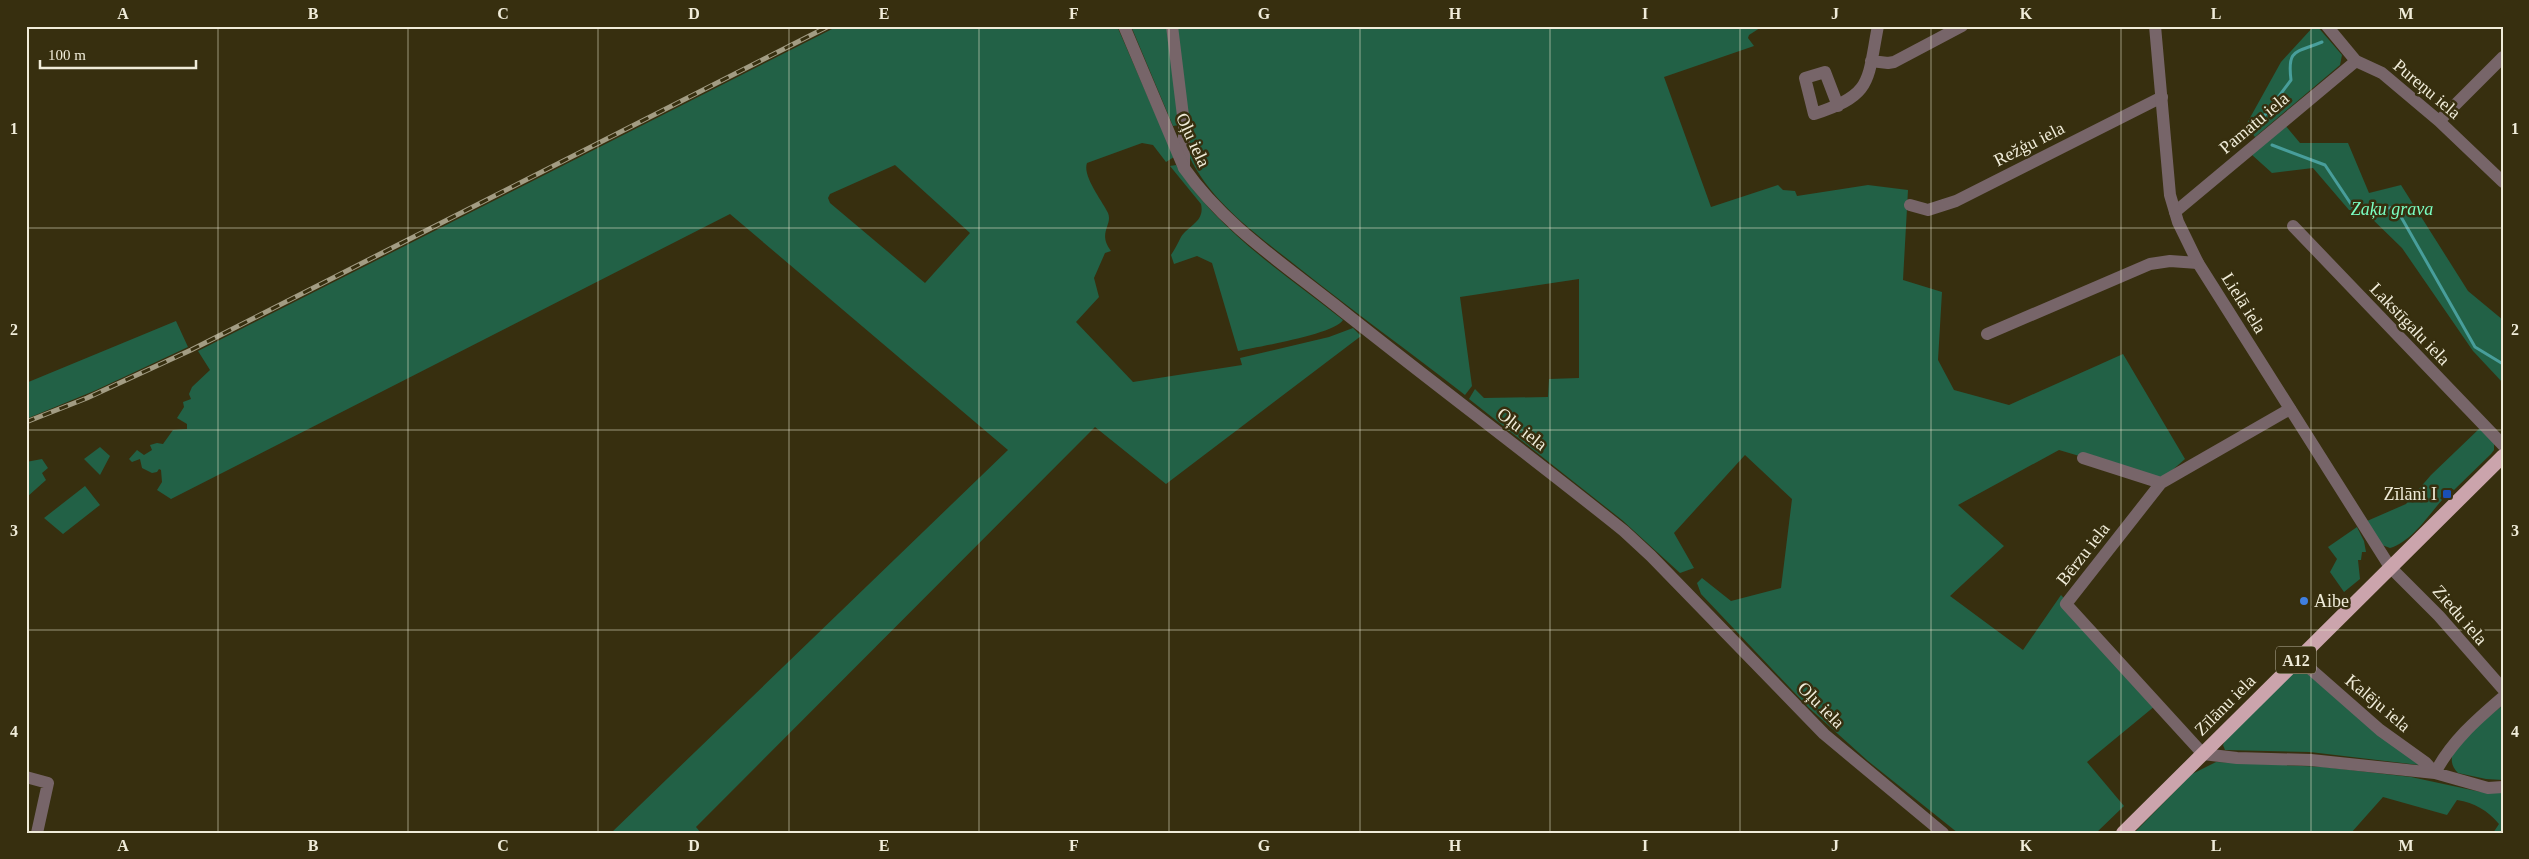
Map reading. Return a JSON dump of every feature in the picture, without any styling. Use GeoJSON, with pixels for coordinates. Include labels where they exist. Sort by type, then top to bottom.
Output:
{"type":"FeatureCollection","features":[{"type":"Feature","properties":{"kind":"highway","name":"Zīlānu iela"},"geometry":{"type":"LineString","coordinates":[[2123,833],[2503,456]]}},
{"type":"Feature","properties":{"kind":"street","name":"Oļu iela"},"geometry":{"type":"LineString","coordinates":[[1124,26],[1184,168],[1197,186],[1222,212],[1259,245],[1624,531],[1651,556],[1824,734],[1943,833]]}},
{"type":"Feature","properties":{"kind":"street"},"geometry":{"type":"LineString","coordinates":[[1172,26],[1184,124],[1184,168]]}},
{"type":"Feature","properties":{"kind":"street"},"geometry":{"type":"LineString","coordinates":[[1838,106],[1860,92],[1866,80],[1878,26]]}},
{"type":"Feature","properties":{"kind":"street"},"geometry":{"type":"LineString","coordinates":[[1871,61],[1894,62],[1962,26]]}},
{"type":"Feature","properties":{"kind":"street","name":"Lielā iela"},"geometry":{"type":"LineString","coordinates":[[2155,26],[2167,178],[2175,212],[2198,262],[2390,567]]}},
{"type":"Feature","properties":{"kind":"street","name":"Pureņu iela"},"geometry":{"type":"LineString","coordinates":[[2327,26],[2356,61],[2382,73],[2439,120],[2503,182]]}},
{"type":"Feature","properties":{"kind":"street"},"geometry":{"type":"LineString","coordinates":[[2439,120],[2503,57]]}},
{"type":"Feature","properties":{"kind":"street","name":"Pamatu iela"},"geometry":{"type":"LineString","coordinates":[[2175,212],[2356,61]]}},
{"type":"Feature","properties":{"kind":"street","name":"Režģu iela"},"geometry":{"type":"LineString","coordinates":[[1910,205],[1928,210],[1956,201],[2162,97]]}},
{"type":"Feature","properties":{"kind":"street","name":"Lakstīgalu iela"},"geometry":{"type":"LineString","coordinates":[[2293,226],[2503,446]]}},
{"type":"Feature","properties":{"kind":"street"},"geometry":{"type":"LineString","coordinates":[[1987,334],[2150,264],[2170,261],[2198,262]]}},
{"type":"Feature","properties":{"kind":"street","name":"Bērzu iela"},"geometry":{"type":"LineString","coordinates":[[2203,754],[2066,604],[2162,483],[2290,409]]}},
{"type":"Feature","properties":{"kind":"street"},"geometry":{"type":"LineString","coordinates":[[2083,458],[2162,483]]}},
{"type":"Feature","properties":{"kind":"street","name":"Ziedu iela"},"geometry":{"type":"LineString","coordinates":[[2390,567],[2439,616],[2503,689]]}},
{"type":"Feature","properties":{"kind":"street","name":"Kalēju iela"},"geometry":{"type":"LineString","coordinates":[[2298,658],[2380,730],[2426,763],[2435,773]]}},
{"type":"Feature","properties":{"kind":"street"},"geometry":{"type":"LineString","coordinates":[[2435,773],[2444,755],[2456,741],[2503,697]]}},
{"type":"Feature","properties":{"kind":"street"},"geometry":{"type":"LineString","coordinates":[[2203,754],[2237,758],[2318,761],[2435,773],[2488,788],[2503,786]]}},
{"type":"Feature","properties":{"kind":"street"},"geometry":{"type":"LineString","coordinates":[[26,777],[48,783],[37,833]]}},
{"type":"Feature","properties":{"kind":"green space"},"geometry":{"type":"Polygon","coordinates":[[[838,26],[1117,26],[1174,157],[1166,162],[1153,145],[1142,143],[1087,163],[1087,175],[1108,213],[1109,221],[1105,239],[1111,251],[1105,253],[1094,278],[1099,297],[1076,322],[1133,382],[1242,365],[1240,358],[1329,337],[1353,328],[1361,336],[1166,484],[1095,427],[696,827],[701,833],[611,833],[1008,450],[730,214],[171,499],[157,490],[162,482],[161,470],[159,469],[157,472],[152,473],[142,468],[140,459],[132,462],[129,459],[137,450],[144,455],[152,450],[150,445],[163,444],[173,430],[187,429],[187,424],[177,418],[184,407],[183,402],[191,399],[189,394],[192,387],[210,370],[198,351],[838,26]],[[895,165],[830,194],[828,198],[830,203],[925,283],[970,233],[895,165]]]}},
{"type":"Feature","properties":{"kind":"green space"},"geometry":{"type":"Polygon","coordinates":[[[1131,26],[1168,26],[1179,125],[1173,126],[1131,26]]]}},
{"type":"Feature","properties":{"kind":"green space"},"geometry":{"type":"Polygon","coordinates":[[[1174,26],[1763,26],[1749,35],[1748,38],[1754,46],[1664,77],[1711,207],[1778,185],[1783,190],[1795,191],[1797,196],[1868,185],[1908,190],[1903,280],[1942,292],[1938,360],[1954,390],[2009,405],[2123,354],[2185,459],[2161,480],[2059,450],[1958,505],[2004,546],[1950,596],[2023,650],[2061,595],[2161,701],[2087,762],[2124,806],[2096,833],[1958,833],[1868,761],[1809,708],[1701,594],[1697,583],[1702,578],[1731,601],[1781,588],[1792,499],[1745,455],[1674,533],[1694,568],[1680,573],[1622,520],[1469,399],[1475,389],[1484,398],[1548,397],[1549,379],[1579,378],[1579,279],[1460,297],[1472,386],[1465,395],[1268,244],[1223,204],[1210,189],[1189,156],[1174,26]]]}},
{"type":"Feature","properties":{"kind":"green space"},"geometry":{"type":"Polygon","coordinates":[[[2314,26],[2317,26],[2342,55],[2340,65],[2255,137],[2246,125],[2281,62],[2314,26]]]}},
{"type":"Feature","properties":{"kind":"green space","name":"Zaķu grava"},"geometry":{"type":"Polygon","coordinates":[[[2285,125],[2300,143],[2348,143],[2369,193],[2401,185],[2468,291],[2503,320],[2503,383],[2473,351],[2402,248],[2364,211],[2349,210],[2313,168],[2272,173],[2251,154],[2285,125]]]}},
{"type":"Feature","properties":{"kind":"green space"},"geometry":{"type":"Polygon","coordinates":[[[1176,165],[1192,188],[1231,230],[1252,249],[1343,320],[1337,325],[1311,335],[1238,351],[1212,263],[1197,256],[1174,264],[1171,255],[1184,233],[1199,219],[1202,210],[1201,204],[1170,166],[1176,165]]]}},
{"type":"Feature","properties":{"kind":"green space"},"geometry":{"type":"Polygon","coordinates":[[[176,321],[188,347],[94,391],[26,419],[26,383],[176,321]]]}},
{"type":"Feature","properties":{"kind":"green space"},"geometry":{"type":"Polygon","coordinates":[[[2480,428],[2494,443],[2494,450],[2491,454],[2454,490],[2451,488],[2440,498],[2442,500],[2425,521],[2405,540],[2390,548],[2382,545],[2367,521],[2406,504],[2431,475],[2480,428]]]}},
{"type":"Feature","properties":{"kind":"green space"},"geometry":{"type":"Polygon","coordinates":[[[100,447],[110,456],[100,475],[84,459],[100,447]]]}},
{"type":"Feature","properties":{"kind":"green space"},"geometry":{"type":"Polygon","coordinates":[[[42,459],[48,468],[42,473],[46,480],[27,497],[26,462],[42,459]]]}},
{"type":"Feature","properties":{"kind":"green space"},"geometry":{"type":"Polygon","coordinates":[[[85,486],[100,505],[63,534],[44,518],[85,486]]]}},
{"type":"Feature","properties":{"kind":"green space"},"geometry":{"type":"Polygon","coordinates":[[[2357,527],[2364,541],[2366,552],[2362,552],[2361,560],[2358,560],[2360,579],[2344,592],[2330,572],[2337,559],[2328,547],[2357,527]]]}},
{"type":"Feature","properties":{"kind":"green space"},"geometry":{"type":"Polygon","coordinates":[[[2299,667],[2302,667],[2419,765],[2310,752],[2225,750],[2223,745],[2225,741],[2299,667]]]}},
{"type":"Feature","properties":{"kind":"green space"},"geometry":{"type":"Polygon","coordinates":[[[2503,705],[2503,780],[2486,779],[2458,773],[2452,764],[2457,745],[2475,727],[2503,705]]]}},
{"type":"Feature","properties":{"kind":"green space"},"geometry":{"type":"Polygon","coordinates":[[[2216,762],[2324,767],[2411,777],[2481,792],[2503,793],[2503,833],[2493,833],[2499,824],[2485,811],[2469,803],[2457,800],[2447,815],[2383,797],[2351,833],[2134,833],[2192,774],[2216,762]]]}},
{"type":"Feature","properties":{"kind":"waterway"},"geometry":{"type":"LineString","coordinates":[[2256,127],[2291,80],[2290,62],[2295,53],[2322,42]]}},
{"type":"Feature","properties":{"kind":"waterway"},"geometry":{"type":"LineString","coordinates":[[2272,145],[2325,165],[2353,207],[2396,208],[2475,347],[2503,364]]}},
{"type":"Feature","properties":{"kind":"railway"},"geometry":{"type":"LineString","coordinates":[[26,422],[87,398],[191,350],[829,26]]}},
{"type":"Feature","properties":{"kind":"place","name":"Zīlāni I"},"geometry":{"type":"Point","coordinates":[2447,494]}},
{"type":"Feature","properties":{"kind":"place","name":"Aibe"},"geometry":{"type":"Point","coordinates":[2304,601]}}]}
